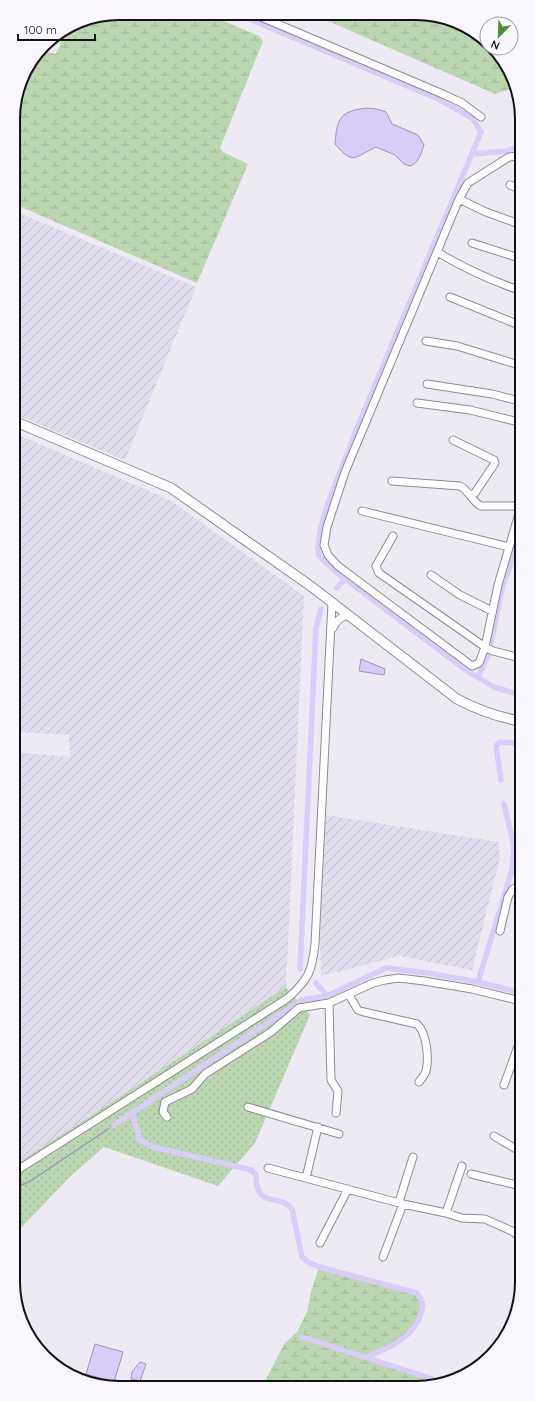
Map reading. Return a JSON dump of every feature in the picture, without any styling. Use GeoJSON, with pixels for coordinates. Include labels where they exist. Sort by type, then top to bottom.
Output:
{"type":"FeatureCollection","features":[{"type":"Feature","properties":{"kind":"main road"},"geometry":{"type":"LineString","coordinates":[[20,425],[171,488],[332,603],[457,699],[476,709],[515,720]]}},
{"type":"Feature","properties":{"kind":"street"},"geometry":{"type":"LineString","coordinates":[[268,20],[456,100],[482,117]]}},
{"type":"Feature","properties":{"kind":"street"},"geometry":{"type":"LineString","coordinates":[[515,156],[509,157],[468,183],[460,199],[344,472],[327,527],[324,545],[328,555],[338,566],[472,666],[478,663],[489,648],[492,611],[515,527]]}},
{"type":"Feature","properties":{"kind":"street"},"geometry":{"type":"LineString","coordinates":[[510,185],[515,187]]}},
{"type":"Feature","properties":{"kind":"street"},"geometry":{"type":"LineString","coordinates":[[460,199],[486,212],[515,223]]}},
{"type":"Feature","properties":{"kind":"street"},"geometry":{"type":"LineString","coordinates":[[472,243],[515,257]]}},
{"type":"Feature","properties":{"kind":"street"},"geometry":{"type":"LineString","coordinates":[[437,252],[466,269],[497,283],[515,289]]}},
{"type":"Feature","properties":{"kind":"street"},"geometry":{"type":"LineString","coordinates":[[450,297],[515,323]]}},
{"type":"Feature","properties":{"kind":"street"},"geometry":{"type":"LineString","coordinates":[[426,341],[457,346],[515,364]]}},
{"type":"Feature","properties":{"kind":"street"},"geometry":{"type":"LineString","coordinates":[[427,384],[492,394],[515,400]]}},
{"type":"Feature","properties":{"kind":"street"},"geometry":{"type":"LineString","coordinates":[[417,403],[470,410],[515,421]]}},
{"type":"Feature","properties":{"kind":"street"},"geometry":{"type":"LineString","coordinates":[[453,440],[494,460],[495,462],[475,493],[470,495]]}},
{"type":"Feature","properties":{"kind":"street"},"geometry":{"type":"LineString","coordinates":[[392,481],[460,486],[464,488],[477,504],[481,506],[515,506]]}},
{"type":"Feature","properties":{"kind":"street"},"geometry":{"type":"LineString","coordinates":[[362,511],[509,548]]}},
{"type":"Feature","properties":{"kind":"street"},"geometry":{"type":"LineString","coordinates":[[393,536],[376,566],[379,573],[489,648],[515,656]]}},
{"type":"Feature","properties":{"kind":"street"},"geometry":{"type":"LineString","coordinates":[[431,575],[460,595],[492,611]]}},
{"type":"Feature","properties":{"kind":"street"},"geometry":{"type":"LineString","coordinates":[[20,1168],[288,998],[301,987],[309,975],[315,944],[332,603]]}},
{"type":"Feature","properties":{"kind":"street"},"geometry":{"type":"LineString","coordinates":[[331,632],[336,620],[348,615]]}},
{"type":"Feature","properties":{"kind":"street"},"geometry":{"type":"LineString","coordinates":[[500,931],[508,897],[515,888]]}},
{"type":"Feature","properties":{"kind":"street"},"geometry":{"type":"LineString","coordinates":[[167,1116],[163,1112],[165,1102],[192,1089],[205,1074],[271,1032],[299,1008],[328,1003],[373,983],[399,978],[424,980],[515,999]]}},
{"type":"Feature","properties":{"kind":"street"},"geometry":{"type":"LineString","coordinates":[[349,994],[358,1010],[417,1024],[421,1028],[424,1033],[427,1050],[426,1071],[419,1082]]}},
{"type":"Feature","properties":{"kind":"street"},"geometry":{"type":"LineString","coordinates":[[328,1003],[331,1080],[338,1091],[336,1113]]}},
{"type":"Feature","properties":{"kind":"street"},"geometry":{"type":"LineString","coordinates":[[504,1085],[515,1055]]}},
{"type":"Feature","properties":{"kind":"street"},"geometry":{"type":"LineString","coordinates":[[248,1107],[339,1134]]}},
{"type":"Feature","properties":{"kind":"street"},"geometry":{"type":"LineString","coordinates":[[306,1178],[318,1128]]}},
{"type":"Feature","properties":{"kind":"street"},"geometry":{"type":"LineString","coordinates":[[494,1136],[515,1148]]}},
{"type":"Feature","properties":{"kind":"street"},"geometry":{"type":"LineString","coordinates":[[383,1257],[401,1203],[413,1157]]}},
{"type":"Feature","properties":{"kind":"street"},"geometry":{"type":"LineString","coordinates":[[446,1213],[462,1166]]}},
{"type":"Feature","properties":{"kind":"street"},"geometry":{"type":"LineString","coordinates":[[268,1168],[462,1218],[485,1219],[515,1233]]}},
{"type":"Feature","properties":{"kind":"street"},"geometry":{"type":"LineString","coordinates":[[471,1174],[515,1184]]}},
{"type":"Feature","properties":{"kind":"street"},"geometry":{"type":"LineString","coordinates":[[320,1242],[348,1189]]}},
{"type":"Feature","properties":{"kind":"shaded area"},"geometry":{"type":"Polygon","coordinates":[[[367,108],[386,112],[392,124],[418,135],[424,145],[416,163],[410,166],[404,164],[395,155],[376,147],[354,158],[341,151],[335,144],[337,128],[342,117],[351,111],[367,108]]]}},
{"type":"Feature","properties":{"kind":"shaded area"},"geometry":{"type":"Polygon","coordinates":[[[20,214],[196,287],[125,460],[20,416],[20,214]]]}},
{"type":"Feature","properties":{"kind":"shaded area"},"geometry":{"type":"Polygon","coordinates":[[[20,436],[170,500],[304,596],[286,987],[20,1161],[20,752],[70,757],[69,735],[20,732],[20,436]]]}},
{"type":"Feature","properties":{"kind":"shaded area"},"geometry":{"type":"Polygon","coordinates":[[[361,659],[385,669],[384,675],[359,671],[361,659]]]}},
{"type":"Feature","properties":{"kind":"shaded area"},"geometry":{"type":"Polygon","coordinates":[[[326,815],[498,842],[500,857],[472,970],[399,956],[321,976],[320,942],[326,815]]]}},
{"type":"Feature","properties":{"kind":"shaded area"},"geometry":{"type":"Polygon","coordinates":[[[95,1344],[123,1352],[114,1381],[86,1374],[95,1344]]]}},
{"type":"Feature","properties":{"kind":"shaded area"},"geometry":{"type":"Polygon","coordinates":[[[140,1362],[146,1364],[140,1381],[131,1379],[132,1372],[140,1362]]]}},
{"type":"Feature","properties":{"kind":"green space"},"geometry":{"type":"Polygon","coordinates":[[[119,20],[221,20],[259,36],[263,41],[220,148],[223,152],[248,164],[197,283],[20,207],[20,113],[23,94],[32,72],[40,59],[47,52],[55,54],[59,49],[63,38],[69,33],[93,23],[119,20]]]}},
{"type":"Feature","properties":{"kind":"green space"},"geometry":{"type":"Polygon","coordinates":[[[326,20],[416,20],[448,25],[460,30],[479,43],[479,56],[492,56],[502,70],[510,89],[495,94],[326,20]]]}},
{"type":"Feature","properties":{"kind":"green space"},"geometry":{"type":"Polygon","coordinates":[[[286,987],[310,1015],[255,1143],[218,1186],[104,1147],[71,1176],[20,1229],[20,1161],[286,987]]]}},
{"type":"Feature","properties":{"kind":"green space"},"geometry":{"type":"Polygon","coordinates":[[[319,1267],[417,1293],[422,1303],[422,1312],[414,1327],[403,1338],[367,1357],[434,1379],[416,1381],[265,1381],[284,1344],[297,1332],[307,1312],[311,1292],[319,1267]]]}},
{"type":"Feature","properties":{"kind":"waterway"},"geometry":{"type":"LineString","coordinates":[[252,20],[438,99],[472,118],[481,132],[360,421],[328,503],[320,531],[318,548],[319,556],[335,571],[467,671],[494,687],[515,693]]}},
{"type":"Feature","properties":{"kind":"waterway"},"geometry":{"type":"LineString","coordinates":[[473,154],[506,151],[515,148]]}},
{"type":"Feature","properties":{"kind":"waterway"},"geometry":{"type":"LineString","coordinates":[[478,677],[489,653],[503,584],[515,553]]}},
{"type":"Feature","properties":{"kind":"waterway"},"geometry":{"type":"LineString","coordinates":[[337,588],[345,579]]}},
{"type":"Feature","properties":{"kind":"waterway"},"geometry":{"type":"LineString","coordinates":[[300,969],[316,628],[321,609]]}},
{"type":"Feature","properties":{"kind":"waterway"},"geometry":{"type":"LineString","coordinates":[[501,780],[496,746],[500,742],[515,743]]}},
{"type":"Feature","properties":{"kind":"waterway"},"geometry":{"type":"LineString","coordinates":[[478,982],[512,870],[514,847],[504,804]]}},
{"type":"Feature","properties":{"kind":"waterway"},"geometry":{"type":"LineString","coordinates":[[114,1125],[302,1000],[327,996],[386,968],[428,973],[478,982],[515,991]]}},
{"type":"Feature","properties":{"kind":"waterway"},"geometry":{"type":"LineString","coordinates":[[316,983],[327,996]]}},
{"type":"Feature","properties":{"kind":"waterway"},"geometry":{"type":"LineString","coordinates":[[132,1112],[140,1140],[153,1147],[251,1170],[256,1175],[257,1186],[260,1193],[264,1197],[280,1201],[292,1209],[302,1257],[308,1262],[319,1267],[417,1293],[423,1306],[420,1317],[414,1327],[396,1343],[367,1357]]}},
{"type":"Feature","properties":{"kind":"waterway"},"geometry":{"type":"LineString","coordinates":[[20,1186],[32,1180],[108,1129]]}},
{"type":"Feature","properties":{"kind":"waterway"},"geometry":{"type":"LineString","coordinates":[[302,1337],[434,1379]]}}]}
